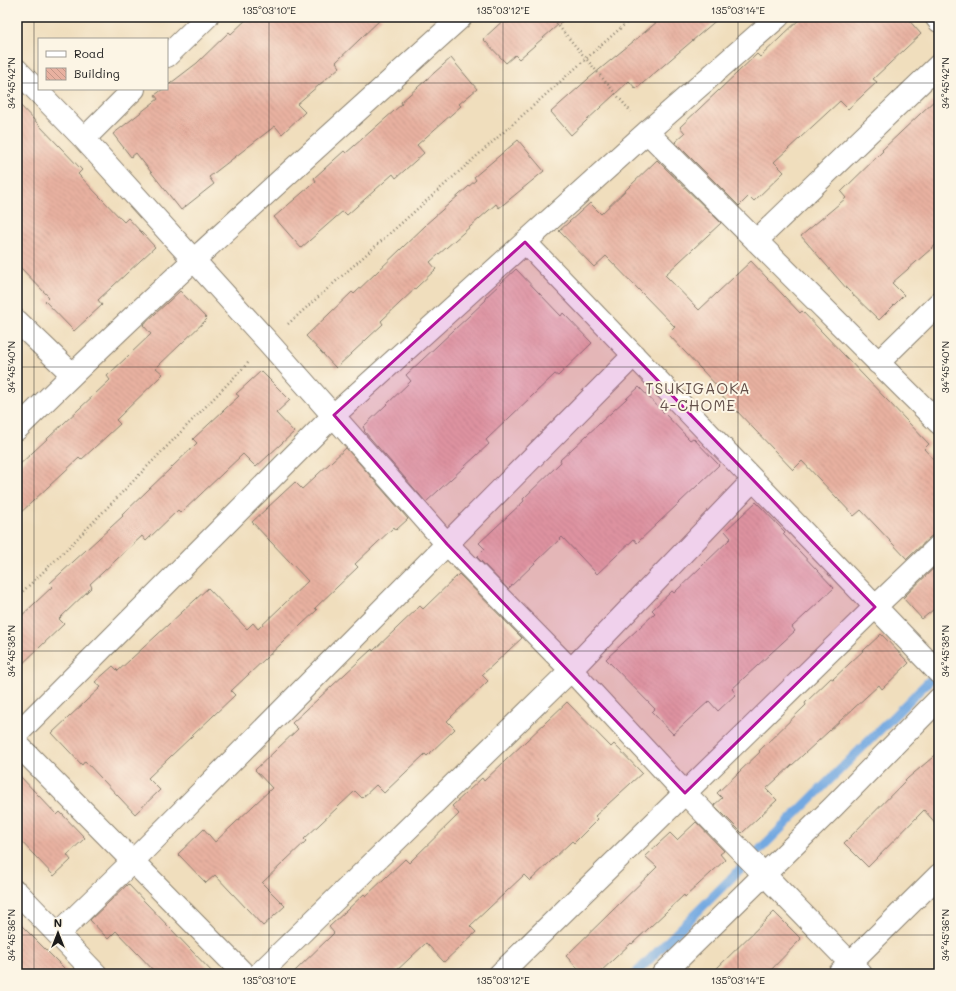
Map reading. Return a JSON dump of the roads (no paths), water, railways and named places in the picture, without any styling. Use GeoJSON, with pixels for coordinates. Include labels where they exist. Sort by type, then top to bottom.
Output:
{"type":"FeatureCollection","features":[{"type":"Feature","properties":{"kind":"street"},"geometry":{"type":"LineString","coordinates":[[168,55],[207,17]]}},
{"type":"Feature","properties":{"kind":"street"},"geometry":{"type":"LineString","coordinates":[[17,430],[72,374],[193,260],[460,17]]}},
{"type":"Feature","properties":{"kind":"street"},"geometry":{"type":"LineString","coordinates":[[17,734],[334,415],[647,132],[778,17]]}},
{"type":"Feature","properties":{"kind":"street"},"geometry":{"type":"LineString","coordinates":[[936,17],[939,20]]}},
{"type":"Feature","properties":{"kind":"street"},"geometry":{"type":"LineString","coordinates":[[756,241],[939,65]]}},
{"type":"Feature","properties":{"kind":"street"},"geometry":{"type":"LineString","coordinates":[[17,70],[84,139],[334,415],[447,544],[571,670],[685,793],[764,874],[850,970],[939,875]]}},
{"type":"Feature","properties":{"kind":"street"},"geometry":{"type":"LineString","coordinates":[[84,139],[133,90]]}},
{"type":"Feature","properties":{"kind":"street"},"geometry":{"type":"LineString","coordinates":[[647,132],[939,423]]}},
{"type":"Feature","properties":{"kind":"street"},"geometry":{"type":"LineString","coordinates":[[526,242],[939,673]]}},
{"type":"Feature","properties":{"kind":"street"},"geometry":{"type":"LineString","coordinates":[[878,363],[939,303]]}},
{"type":"Feature","properties":{"kind":"street"},"geometry":{"type":"LineString","coordinates":[[17,321],[72,374]]}},
{"type":"Feature","properties":{"kind":"street"},"geometry":{"type":"LineString","coordinates":[[58,934],[133,861],[634,355]]}},
{"type":"Feature","properties":{"kind":"street"},"geometry":{"type":"LineString","coordinates":[[259,974],[571,670],[753,480]]}},
{"type":"Feature","properties":{"kind":"street"},"geometry":{"type":"LineString","coordinates":[[500,974],[875,606],[939,546]]}},
{"type":"Feature","properties":{"kind":"street"},"geometry":{"type":"LineString","coordinates":[[663,974],[833,808],[939,699]]}},
{"type":"Feature","properties":{"kind":"street"},"geometry":{"type":"LineString","coordinates":[[17,744],[244,974]]}},
{"type":"Feature","properties":{"kind":"street"},"geometry":{"type":"LineString","coordinates":[[17,892],[96,974]]}},
{"type":"Feature","properties":{"kind":"waterway"},"geometry":{"type":"LineString","coordinates":[[635,974],[938,672]]}},
{"type":"Feature","properties":{"kind":"district","name":"TSUKIGAOKA 4-CHOME"},"geometry":{"type":"Point","coordinates":[698,396]}}]}
